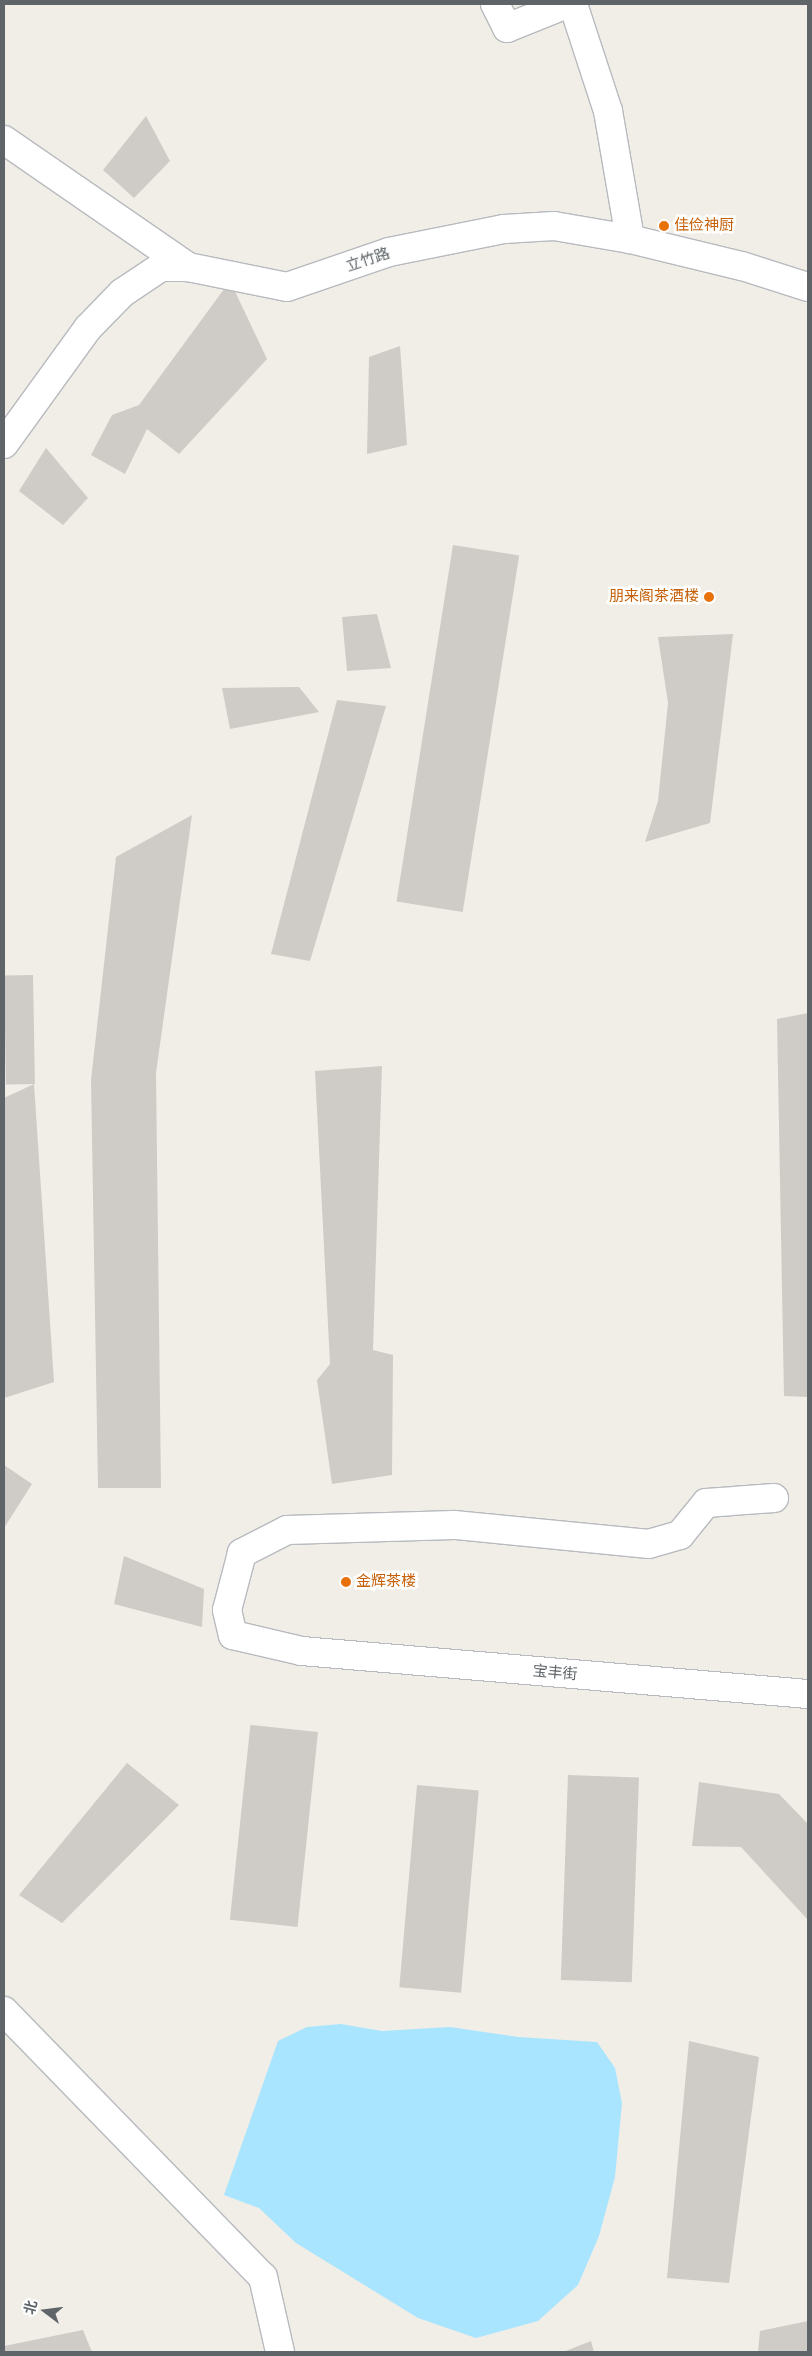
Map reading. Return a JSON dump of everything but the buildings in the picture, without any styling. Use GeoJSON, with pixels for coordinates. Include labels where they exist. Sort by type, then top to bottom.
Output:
{"type":"FeatureCollection","features":[{"type":"Feature","properties":{"kind":"street"},"geometry":{"type":"LineString","coordinates":[[495,4],[507,28],[567,4]]}},
{"type":"Feature","properties":{"kind":"street"},"geometry":{"type":"LineString","coordinates":[[573,4],[608,111],[624,222],[630,238]]}},
{"type":"Feature","properties":{"kind":"street"},"geometry":{"type":"LineString","coordinates":[[4,140],[188,267]]}},
{"type":"Feature","properties":{"kind":"street","name":"立竹路"},"geometry":{"type":"LineString","coordinates":[[4,444],[88,328],[122,293],[161,266],[188,267],[287,287],[389,252],[504,229],[554,226],[630,238],[742,266],[808,287]]}},
{"type":"Feature","properties":{"kind":"street","name":"宝丰街"},"geometry":{"type":"LineString","coordinates":[[774,1498],[706,1503],[680,1535],[649,1544],[454,1525],[287,1530],[242,1554],[227,1610],[233,1635],[302,1651],[808,1694]]}},
{"type":"Feature","properties":{"kind":"street"},"geometry":{"type":"LineString","coordinates":[[4,2011],[263,2277],[280,2352]]}},
{"type":"Feature","properties":{"kind":"water"},"geometry":{"type":"Polygon","coordinates":[[[341,2024],[382,2031],[450,2027],[518,2037],[597,2042],[615,2068],[622,2103],[615,2177],[599,2236],[578,2285],[538,2321],[476,2338],[418,2318],[296,2243],[259,2208],[224,2195],[278,2041],[307,2027],[341,2024]]]}},
{"type":"Feature","properties":{"kind":"place","name":"佳俭神厨"},"geometry":{"type":"Point","coordinates":[664,226]}},
{"type":"Feature","properties":{"kind":"place","name":"朋来阁茶酒楼"},"geometry":{"type":"Point","coordinates":[709,597]}},
{"type":"Feature","properties":{"kind":"place","name":"金辉茶楼"},"geometry":{"type":"Point","coordinates":[346,1582]}}]}
